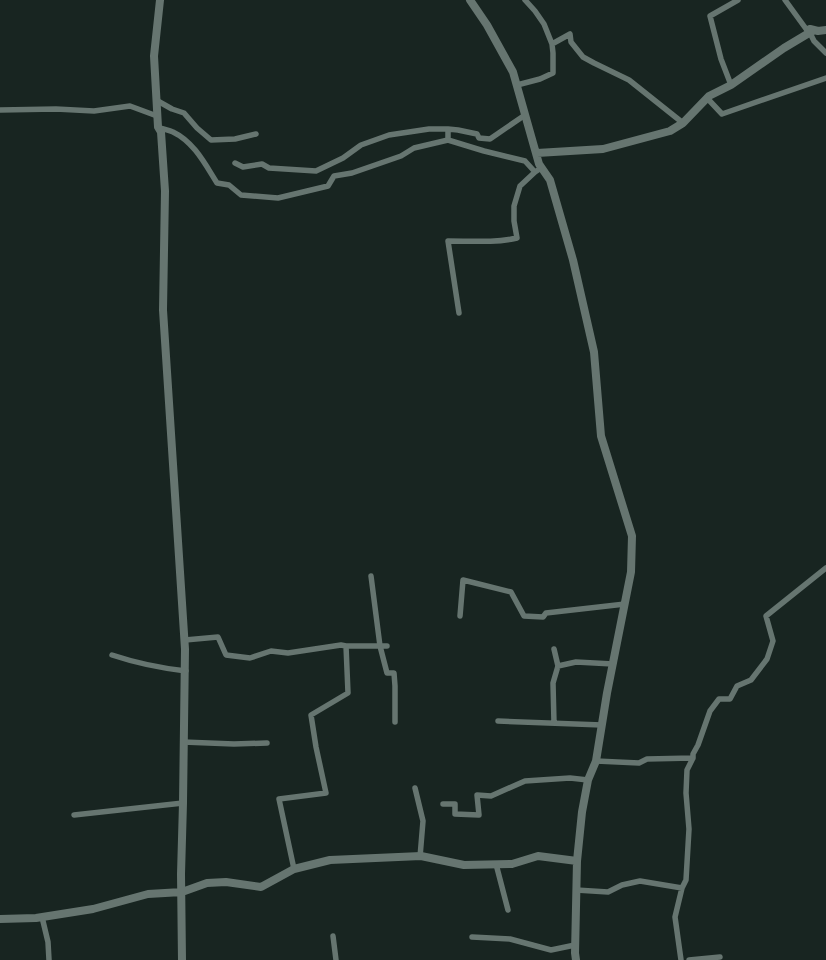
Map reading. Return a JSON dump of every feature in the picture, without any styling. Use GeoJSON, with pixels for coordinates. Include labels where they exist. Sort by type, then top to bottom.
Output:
{"type":"FeatureCollection","features":[{"type":"Feature","properties":{"kind":"street"},"geometry":{"type":"LineString","coordinates":[[160,0],[154,56],[157,116],[158,127],[161,132],[166,191],[163,310],[186,671],[181,874],[182,960]]}},
{"type":"Feature","properties":{"kind":"street"},"geometry":{"type":"LineString","coordinates":[[470,0],[487,25],[513,72],[537,153],[539,168]]}},
{"type":"Feature","properties":{"kind":"street"},"geometry":{"type":"LineString","coordinates":[[516,85],[540,79],[553,73],[552,44],[544,24],[525,0]]}},
{"type":"Feature","properties":{"kind":"street"},"geometry":{"type":"LineString","coordinates":[[731,84],[721,59],[710,16],[738,0]]}},
{"type":"Feature","properties":{"kind":"street"},"geometry":{"type":"LineString","coordinates":[[785,0],[811,32],[814,41],[826,53]]}},
{"type":"Feature","properties":{"kind":"street"},"geometry":{"type":"LineString","coordinates":[[537,153],[603,149],[670,131],[683,123],[707,98],[784,48],[811,32],[826,30]]}},
{"type":"Feature","properties":{"kind":"street"},"geometry":{"type":"LineString","coordinates":[[552,44],[570,34],[571,42],[583,57],[629,80],[683,123]]}},
{"type":"Feature","properties":{"kind":"street"},"geometry":{"type":"LineString","coordinates":[[707,98],[722,114],[826,78]]}},
{"type":"Feature","properties":{"kind":"street"},"geometry":{"type":"LineString","coordinates":[[156,100],[184,113],[211,140],[235,139],[256,134]]}},
{"type":"Feature","properties":{"kind":"street"},"geometry":{"type":"LineString","coordinates":[[0,110],[56,108],[94,111],[130,106],[157,116]]}},
{"type":"Feature","properties":{"kind":"street"},"geometry":{"type":"LineString","coordinates":[[235,163],[243,167],[262,164],[269,168],[316,171],[343,158],[361,145],[389,135],[448,129],[477,134],[479,138],[490,139],[525,115]]}},
{"type":"Feature","properties":{"kind":"street"},"geometry":{"type":"LineString","coordinates":[[158,127],[174,133],[189,144],[201,157],[217,183],[229,185],[241,195],[278,198],[328,186],[334,176],[352,173],[401,156],[414,148],[448,140],[525,161],[539,168],[550,180],[573,260],[594,352],[601,436],[632,536],[631,572],[596,761],[588,780],[582,812],[577,861],[576,960]]}},
{"type":"Feature","properties":{"kind":"street"},"geometry":{"type":"LineString","coordinates":[[448,129],[448,140]]}},
{"type":"Feature","properties":{"kind":"street"},"geometry":{"type":"LineString","coordinates":[[459,313],[448,241],[494,241],[517,238],[514,206],[520,186],[539,168]]}},
{"type":"Feature","properties":{"kind":"street"},"geometry":{"type":"LineString","coordinates":[[681,960],[675,917],[682,888],[686,880],[688,858],[689,829],[686,770],[693,758],[710,711],[719,699],[730,699],[737,686],[751,680],[767,659],[773,641],[766,616],[826,568]]}},
{"type":"Feature","properties":{"kind":"street"},"geometry":{"type":"LineString","coordinates":[[371,576],[387,673],[394,672],[396,722]]}},
{"type":"Feature","properties":{"kind":"street"},"geometry":{"type":"LineString","coordinates":[[460,616],[463,580],[510,592],[524,616],[543,617],[546,613],[625,604]]}},
{"type":"Feature","properties":{"kind":"street"},"geometry":{"type":"LineString","coordinates":[[185,640],[218,637],[226,655],[250,658],[272,651],[288,654],[341,645],[384,646]]}},
{"type":"Feature","properties":{"kind":"street"},"geometry":{"type":"LineString","coordinates":[[294,868],[279,799],[326,794],[311,715],[348,693],[346,646]]}},
{"type":"Feature","properties":{"kind":"street"},"geometry":{"type":"LineString","coordinates":[[554,649],[558,666],[553,683],[554,723]]}},
{"type":"Feature","properties":{"kind":"street"},"geometry":{"type":"LineString","coordinates":[[112,654],[136,663],[186,671]]}},
{"type":"Feature","properties":{"kind":"street"},"geometry":{"type":"LineString","coordinates":[[558,666],[576,662],[613,664]]}},
{"type":"Feature","properties":{"kind":"street"},"geometry":{"type":"LineString","coordinates":[[498,721],[602,725]]}},
{"type":"Feature","properties":{"kind":"street"},"geometry":{"type":"LineString","coordinates":[[183,742],[267,743]]}},
{"type":"Feature","properties":{"kind":"street"},"geometry":{"type":"LineString","coordinates":[[596,761],[639,763],[647,759],[693,758]]}},
{"type":"Feature","properties":{"kind":"street"},"geometry":{"type":"LineString","coordinates":[[443,804],[455,804],[455,814],[479,815],[477,795],[491,796],[526,782],[570,778],[588,780]]}},
{"type":"Feature","properties":{"kind":"street"},"geometry":{"type":"LineString","coordinates":[[415,788],[423,821],[420,857]]}},
{"type":"Feature","properties":{"kind":"street"},"geometry":{"type":"LineString","coordinates":[[74,815],[183,802]]}},
{"type":"Feature","properties":{"kind":"street"},"geometry":{"type":"LineString","coordinates":[[0,919],[42,917],[92,910],[148,894],[182,892],[207,883],[226,882],[261,887],[294,868],[330,860],[422,856],[464,865],[512,864],[538,856],[577,861]]}},
{"type":"Feature","properties":{"kind":"street"},"geometry":{"type":"LineString","coordinates":[[496,864],[508,910]]}},
{"type":"Feature","properties":{"kind":"street"},"geometry":{"type":"LineString","coordinates":[[576,890],[608,892],[622,885],[640,881],[682,888]]}},
{"type":"Feature","properties":{"kind":"street"},"geometry":{"type":"LineString","coordinates":[[42,917],[48,942],[49,960]]}},
{"type":"Feature","properties":{"kind":"street"},"geometry":{"type":"LineString","coordinates":[[333,936],[336,960]]}},
{"type":"Feature","properties":{"kind":"street"},"geometry":{"type":"LineString","coordinates":[[472,937],[510,939],[551,950],[575,945]]}},
{"type":"Feature","properties":{"kind":"street"},"geometry":{"type":"LineString","coordinates":[[689,960],[720,957]]}}]}
